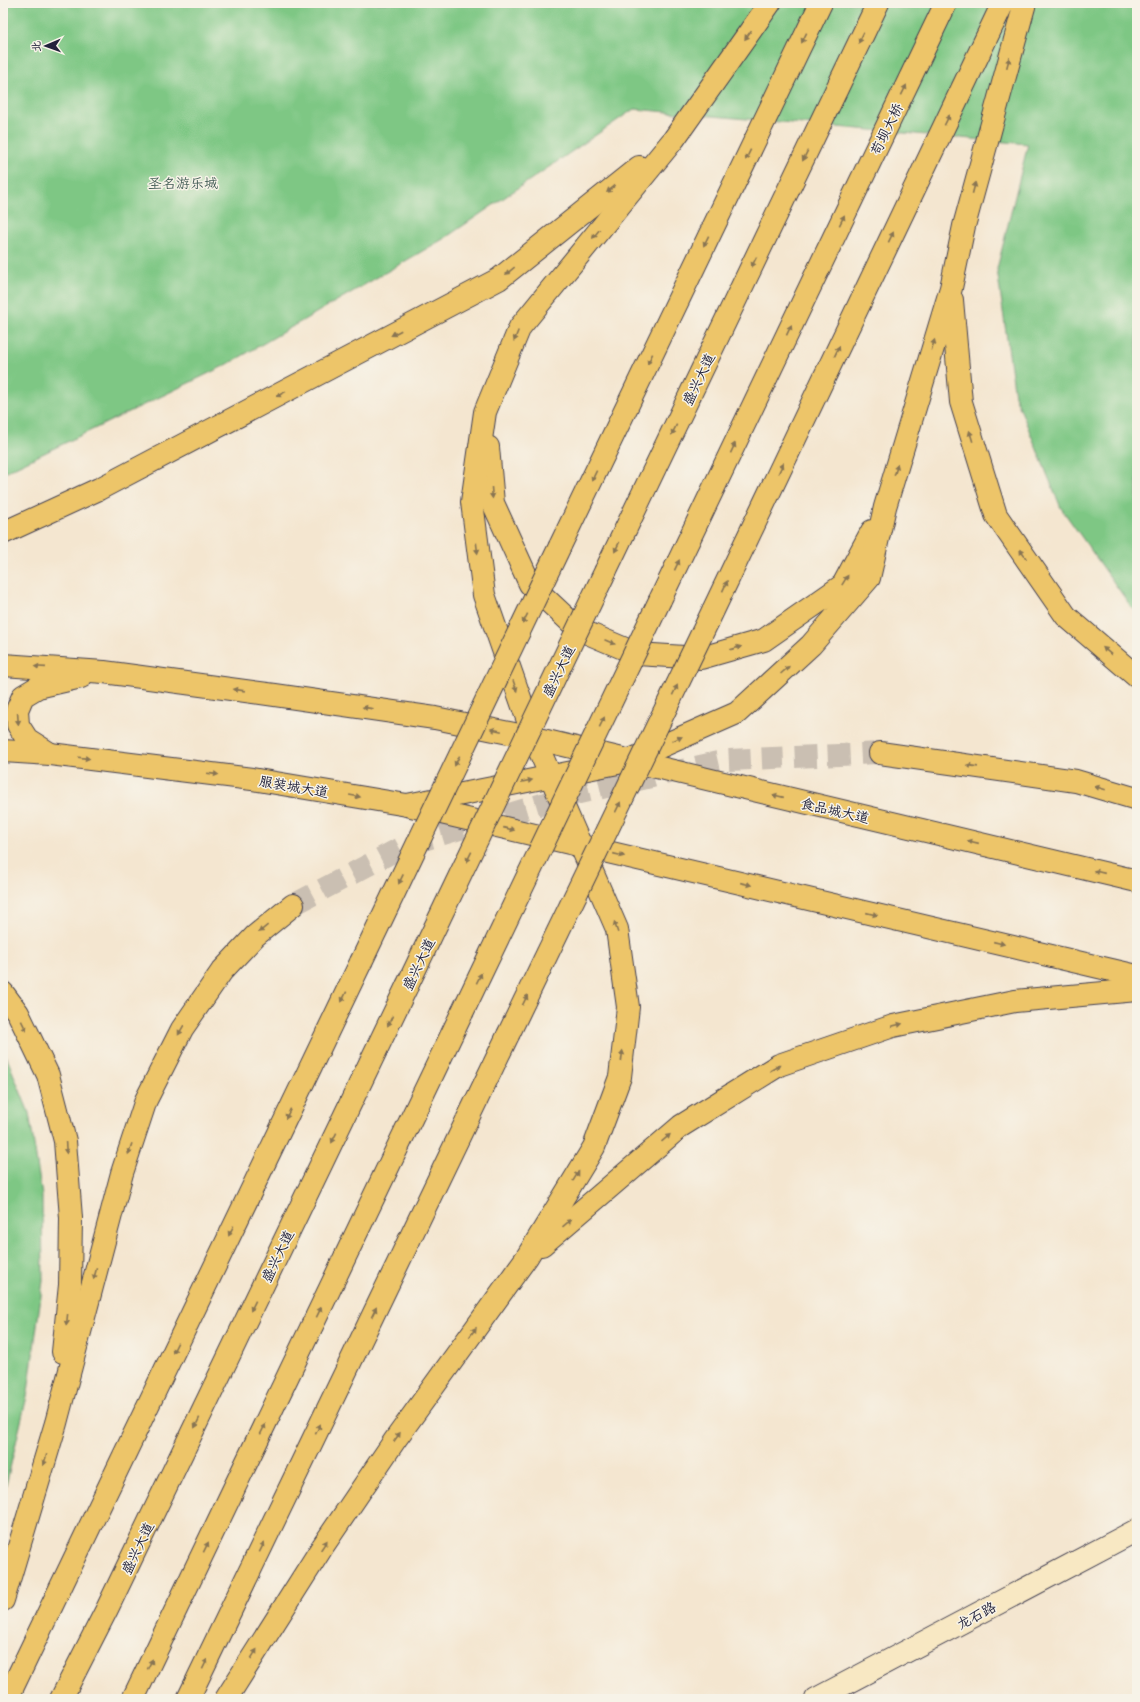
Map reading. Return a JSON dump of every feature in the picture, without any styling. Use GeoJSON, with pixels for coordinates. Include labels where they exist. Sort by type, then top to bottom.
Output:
{"type":"FeatureCollection","features":[{"type":"Feature","properties":{"kind":"main road"},"geometry":{"type":"LineString","coordinates":[[226,1699],[323,1546],[391,1446],[527,1257],[594,1147],[620,1077],[628,1007],[617,929],[534,738],[484,595],[472,502],[485,412],[520,327],[674,138],[770,3]]}},
{"type":"Feature","properties":{"kind":"main road"},"geometry":{"type":"LineString","coordinates":[[7,1699],[821,3]]}},
{"type":"Feature","properties":{"kind":"main road","name":"盛兴大道"},"geometry":{"type":"LineString","coordinates":[[61,1699],[107,1609],[878,3]]}},
{"type":"Feature","properties":{"kind":"main road","name":"苟坝大桥"},"geometry":{"type":"LineString","coordinates":[[133,1699],[946,3]]}},
{"type":"Feature","properties":{"kind":"main road"},"geometry":{"type":"LineString","coordinates":[[188,1699],[708,621],[1004,3]]}},
{"type":"Feature","properties":{"kind":"main road"},"geometry":{"type":"LineString","coordinates":[[407,805],[628,760],[737,713],[811,645],[869,578],[885,507],[950,288],[964,226],[1025,3]]}},
{"type":"Feature","properties":{"kind":"main road"},"geometry":{"type":"LineString","coordinates":[[3,533],[99,490],[499,280],[674,138]]}},
{"type":"Feature","properties":{"kind":"main road"},"geometry":{"type":"LineString","coordinates":[[950,288],[961,402],[996,515],[1066,616],[1137,677]]}},
{"type":"Feature","properties":{"kind":"main road"},"geometry":{"type":"LineString","coordinates":[[485,412],[493,503],[530,584],[578,629],[637,654],[701,658],[764,640],[843,585],[885,507]]}},
{"type":"Feature","properties":{"kind":"main road"},"geometry":{"type":"LineString","coordinates":[[3,665],[104,672],[435,718],[534,738]]}},
{"type":"Feature","properties":{"kind":"main road"},"geometry":{"type":"LineString","coordinates":[[50,754],[27,739],[18,725],[17,710],[23,696],[38,687],[104,672]]}},
{"type":"Feature","properties":{"kind":"main road","name":"食品城大道"},"geometry":{"type":"LineString","coordinates":[[534,738],[1137,881]]}},
{"type":"Feature","properties":{"kind":"main road","name":"服装城大道"},"geometry":{"type":"LineString","coordinates":[[3,751],[50,754],[252,779],[407,805],[581,846]]}},
{"type":"Feature","properties":{"kind":"main road"},"geometry":{"type":"LineString","coordinates":[[880,753],[1076,781],[1137,799]]}},
{"type":"Feature","properties":{"kind":"main road"},"geometry":{"type":"LineString","coordinates":[[581,846],[1137,976]]}},
{"type":"Feature","properties":{"kind":"main road"},"geometry":{"type":"LineString","coordinates":[[3,1600],[56,1423],[122,1173],[146,1100],[182,1029],[222,971],[255,936],[293,905]]}},
{"type":"Feature","properties":{"kind":"main road"},"geometry":{"type":"LineString","coordinates":[[527,1257],[681,1126],[779,1065],[893,1026],[1014,1001],[1137,990]]}},
{"type":"Feature","properties":{"kind":"main road"},"geometry":{"type":"LineString","coordinates":[[3,993],[18,1013],[48,1074],[65,1141],[72,1218],[70,1285],[56,1423]]}},
{"type":"Feature","properties":{"kind":"street","name":"龙石路"},"geometry":{"type":"LineString","coordinates":[[816,1699],[1137,1530]]}},
{"type":"Feature","properties":{"kind":"green space","name":"圣名游乐城"},"geometry":{"type":"Polygon","coordinates":[[[3,3],[1137,3],[1137,613],[1061,508],[1015,396],[997,269],[1028,144],[634,109],[445,238],[228,364],[3,473],[3,3]]]}},
{"type":"Feature","properties":{"kind":"green space"},"geometry":{"type":"Polygon","coordinates":[[[3,1048],[29,1113],[42,1195],[43,1281],[28,1392],[3,1498],[3,1048]]]}},
{"type":"Feature","properties":{"kind":"tunnel"},"geometry":{"type":"LineString","coordinates":[[293,905],[404,846],[575,794],[727,760],[880,753]]}}]}
